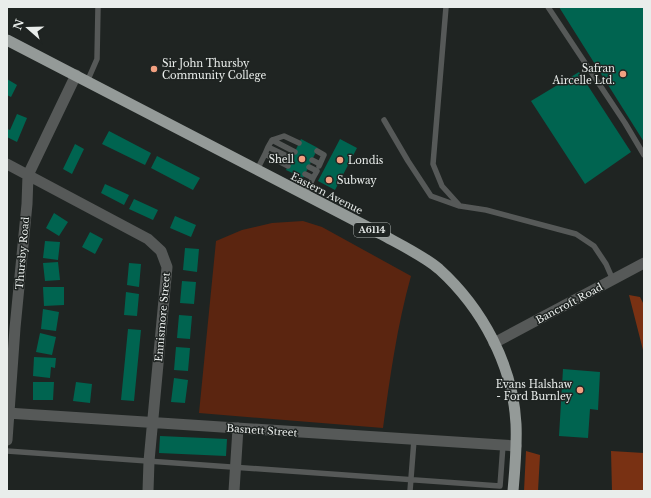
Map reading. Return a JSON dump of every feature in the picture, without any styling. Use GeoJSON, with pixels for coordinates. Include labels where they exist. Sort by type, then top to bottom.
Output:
{"type":"FeatureCollection","features":[{"type":"Feature","properties":{"kind":"highway","name":"Eastern Avenue"},"geometry":{"type":"LineString","coordinates":[[7,40],[381,234],[438,268],[461,291],[480,318],[494,343],[504,366],[512,393],[516,423],[513,491]]}},
{"type":"Feature","properties":{"kind":"street","name":"Thursby Road"},"geometry":{"type":"LineString","coordinates":[[7,440],[11,327],[27,204],[28,175],[76,76]]}},
{"type":"Feature","properties":{"kind":"street","name":"Ennismore Street"},"geometry":{"type":"LineString","coordinates":[[7,164],[148,238],[161,251],[167,266],[149,462],[148,491]]}},
{"type":"Feature","properties":{"kind":"street","name":"Bancroft Road"},"geometry":{"type":"LineString","coordinates":[[494,343],[643,265]]}},
{"type":"Feature","properties":{"kind":"street","name":"Basnett Street"},"geometry":{"type":"LineString","coordinates":[[8,413],[516,446]]}},
{"type":"Feature","properties":{"kind":"street"},"geometry":{"type":"LineString","coordinates":[[234,491],[238,428]]}},
{"type":"Feature","properties":{"kind":"lane"},"geometry":{"type":"LineString","coordinates":[[87,82],[97,59],[98,7]]}},
{"type":"Feature","properties":{"kind":"lane"},"geometry":{"type":"LineString","coordinates":[[446,7],[433,164],[442,186],[460,206]]}},
{"type":"Feature","properties":{"kind":"lane"},"geometry":{"type":"LineString","coordinates":[[548,7],[625,123],[644,155]]}},
{"type":"Feature","properties":{"kind":"lane"},"geometry":{"type":"LineString","coordinates":[[384,120],[431,196],[460,206],[486,210],[576,234],[594,246],[606,264],[613,280]]}},
{"type":"Feature","properties":{"kind":"lane"},"geometry":{"type":"LineString","coordinates":[[257,170],[272,140],[284,136],[299,143]]}},
{"type":"Feature","properties":{"kind":"lane"},"geometry":{"type":"LineString","coordinates":[[272,140],[295,152]]}},
{"type":"Feature","properties":{"kind":"lane"},"geometry":{"type":"LineString","coordinates":[[268,147],[292,158]]}},
{"type":"Feature","properties":{"kind":"lane"},"geometry":{"type":"LineString","coordinates":[[304,195],[324,155],[317,151]]}},
{"type":"Feature","properties":{"kind":"lane"},"geometry":{"type":"LineString","coordinates":[[265,154],[288,166]]}},
{"type":"Feature","properties":{"kind":"lane"},"geometry":{"type":"LineString","coordinates":[[312,160],[320,164]]}},
{"type":"Feature","properties":{"kind":"lane"},"geometry":{"type":"LineString","coordinates":[[309,167],[317,171]]}},
{"type":"Feature","properties":{"kind":"lane"},"geometry":{"type":"LineString","coordinates":[[305,174],[313,178]]}},
{"type":"Feature","properties":{"kind":"lane"},"geometry":{"type":"LineString","coordinates":[[410,491],[414,440]]}},
{"type":"Feature","properties":{"kind":"lane"},"geometry":{"type":"LineString","coordinates":[[7,451],[411,480],[500,489],[503,446]]}},
{"type":"Feature","properties":{"kind":"shaded area"},"geometry":{"type":"Polygon","coordinates":[[[303,221],[322,227],[411,276],[391,371],[383,428],[199,413],[216,241],[242,230],[272,223],[303,221]]]}},
{"type":"Feature","properties":{"kind":"shaded area"},"geometry":{"type":"Polygon","coordinates":[[[629,295],[640,297],[644,305],[644,354],[629,295]]]}},
{"type":"Feature","properties":{"kind":"shaded area"},"geometry":{"type":"Polygon","coordinates":[[[526,451],[540,455],[538,491],[524,491],[526,451]]]}},
{"type":"Feature","properties":{"kind":"shaded area"},"geometry":{"type":"Polygon","coordinates":[[[611,451],[644,453],[644,491],[612,491],[611,451]]]}},
{"type":"Feature","properties":{"kind":"building","name":"Safran Aircelle Ltd."},"geometry":{"type":"Polygon","coordinates":[[[559,7],[644,7],[644,142],[559,7]]]}},
{"type":"Feature","properties":{"kind":"building"},"geometry":{"type":"Polygon","coordinates":[[[579,72],[631,152],[585,184],[531,101],[579,72]]]}},
{"type":"Feature","properties":{"kind":"building"},"geometry":{"type":"Polygon","coordinates":[[[7,79],[17,85],[11,97],[7,95],[7,79]]]}},
{"type":"Feature","properties":{"kind":"building"},"geometry":{"type":"Polygon","coordinates":[[[17,114],[27,118],[17,142],[7,137],[7,129],[10,130],[17,114]]]}},
{"type":"Feature","properties":{"kind":"building"},"geometry":{"type":"Polygon","coordinates":[[[109,131],[151,153],[145,165],[102,144],[109,131]]]}},
{"type":"Feature","properties":{"kind":"building","name":"Shell"},"geometry":{"type":"Polygon","coordinates":[[[301,139],[318,148],[303,178],[286,170],[301,139]]]}},
{"type":"Feature","properties":{"kind":"building","name":"Londis"},"geometry":{"type":"Polygon","coordinates":[[[340,139],[357,148],[335,190],[318,181],[340,139]]]}},
{"type":"Feature","properties":{"kind":"building"},"geometry":{"type":"Polygon","coordinates":[[[75,144],[84,149],[72,174],[63,169],[75,144]]]}},
{"type":"Feature","properties":{"kind":"building"},"geometry":{"type":"Polygon","coordinates":[[[157,156],[200,178],[193,190],[151,168],[157,156]]]}},
{"type":"Feature","properties":{"kind":"building"},"geometry":{"type":"Polygon","coordinates":[[[105,184],[129,195],[124,205],[101,193],[105,184]]]}},
{"type":"Feature","properties":{"kind":"building"},"geometry":{"type":"Polygon","coordinates":[[[134,199],[158,210],[153,220],[129,209],[134,199]]]}},
{"type":"Feature","properties":{"kind":"building"},"geometry":{"type":"Polygon","coordinates":[[[54,213],[68,222],[59,236],[46,228],[54,213]]]}},
{"type":"Feature","properties":{"kind":"building"},"geometry":{"type":"Polygon","coordinates":[[[175,216],[196,225],[191,237],[170,228],[175,216]]]}},
{"type":"Feature","properties":{"kind":"building"},"geometry":{"type":"Polygon","coordinates":[[[90,232],[103,239],[95,254],[82,247],[90,232]]]}},
{"type":"Feature","properties":{"kind":"building"},"geometry":{"type":"Polygon","coordinates":[[[45,241],[60,242],[58,260],[43,258],[45,241]]]}},
{"type":"Feature","properties":{"kind":"building"},"geometry":{"type":"Polygon","coordinates":[[[185,248],[199,249],[197,272],[183,270],[185,248]]]}},
{"type":"Feature","properties":{"kind":"building"},"geometry":{"type":"Polygon","coordinates":[[[58,262],[60,280],[45,281],[43,263],[58,262]]]}},
{"type":"Feature","properties":{"kind":"building"},"geometry":{"type":"Polygon","coordinates":[[[129,263],[141,264],[139,287],[127,285],[129,263]]]}},
{"type":"Feature","properties":{"kind":"building"},"geometry":{"type":"Polygon","coordinates":[[[182,281],[196,282],[194,304],[180,303],[182,281]]]}},
{"type":"Feature","properties":{"kind":"building"},"geometry":{"type":"Polygon","coordinates":[[[43,287],[64,287],[64,305],[44,306],[43,287]]]}},
{"type":"Feature","properties":{"kind":"building"},"geometry":{"type":"Polygon","coordinates":[[[126,292],[139,294],[137,316],[124,315],[126,292]]]}},
{"type":"Feature","properties":{"kind":"building"},"geometry":{"type":"Polygon","coordinates":[[[43,309],[59,312],[56,331],[41,329],[43,309]]]}},
{"type":"Feature","properties":{"kind":"building"},"geometry":{"type":"Polygon","coordinates":[[[179,315],[192,316],[190,339],[177,338],[179,315]]]}},
{"type":"Feature","properties":{"kind":"building"},"geometry":{"type":"Polygon","coordinates":[[[128,329],[141,330],[134,401],[121,400],[128,329]]]}},
{"type":"Feature","properties":{"kind":"building"},"geometry":{"type":"Polygon","coordinates":[[[40,333],[56,337],[52,355],[36,352],[40,333]]]}},
{"type":"Feature","properties":{"kind":"building"},"geometry":{"type":"Polygon","coordinates":[[[176,347],[190,348],[188,371],[174,370],[176,347]]]}},
{"type":"Feature","properties":{"kind":"building"},"geometry":{"type":"Polygon","coordinates":[[[34,357],[56,358],[55,368],[51,367],[50,378],[33,376],[34,357]]]}},
{"type":"Feature","properties":{"kind":"building","name":"Evans Halshaw - Ford Burnley"},"geometry":{"type":"Polygon","coordinates":[[[563,369],[600,372],[598,410],[590,409],[588,438],[559,436],[563,369]]]}},
{"type":"Feature","properties":{"kind":"building"},"geometry":{"type":"Polygon","coordinates":[[[174,378],[188,380],[185,403],[171,402],[174,378]]]}},
{"type":"Feature","properties":{"kind":"building"},"geometry":{"type":"Polygon","coordinates":[[[33,382],[54,382],[53,400],[33,400],[33,382]]]}},
{"type":"Feature","properties":{"kind":"building"},"geometry":{"type":"Polygon","coordinates":[[[76,382],[92,384],[90,403],[73,401],[76,382]]]}},
{"type":"Feature","properties":{"kind":"building"},"geometry":{"type":"Polygon","coordinates":[[[160,436],[227,439],[226,456],[159,453],[160,436]]]}},
{"type":"Feature","properties":{"kind":"place","name":"Sir John Thursby Community College"},"geometry":{"type":"Point","coordinates":[154,69]}},
{"type":"Feature","properties":{"kind":"place","name":"Safran Aircelle Ltd."},"geometry":{"type":"Point","coordinates":[623,74]}},
{"type":"Feature","properties":{"kind":"place","name":"Shell"},"geometry":{"type":"Point","coordinates":[302,159]}},
{"type":"Feature","properties":{"kind":"place","name":"Londis"},"geometry":{"type":"Point","coordinates":[340,160]}},
{"type":"Feature","properties":{"kind":"place","name":"Subway"},"geometry":{"type":"Point","coordinates":[329,180]}},
{"type":"Feature","properties":{"kind":"place","name":"Evans Halshaw - Ford Burnley"},"geometry":{"type":"Point","coordinates":[580,390]}}]}
